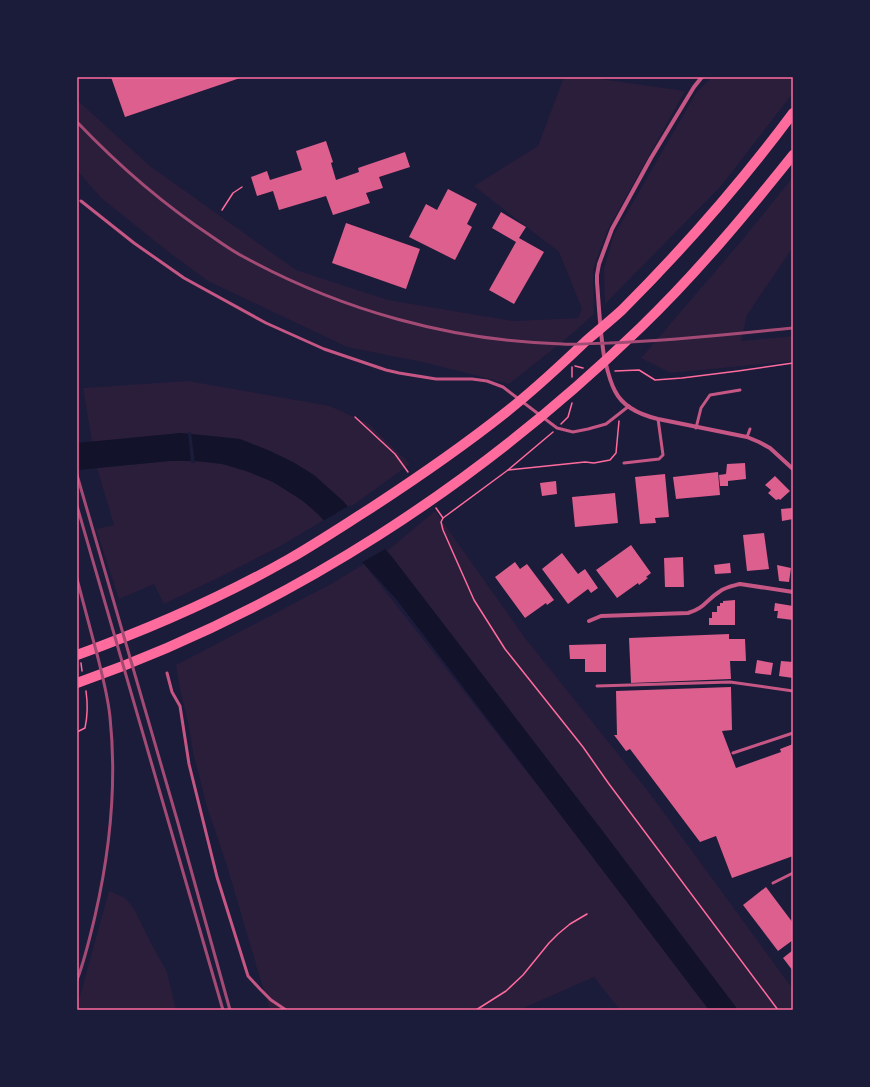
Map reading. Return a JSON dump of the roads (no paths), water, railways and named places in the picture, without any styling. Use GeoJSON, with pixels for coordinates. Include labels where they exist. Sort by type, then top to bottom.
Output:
{"type":"FeatureCollection","features":[{"type":"Feature","properties":{"kind":"highway"},"geometry":{"type":"LineString","coordinates":[[77,655],[176,616],[288,559],[321,540],[418,477],[507,412],[620,311],[682,248],[730,192],[793,113]]}},
{"type":"Feature","properties":{"kind":"highway"},"geometry":{"type":"LineString","coordinates":[[77,683],[104,674],[142,658],[242,612],[303,580],[369,541],[432,500],[491,457],[544,415],[641,327],[697,269],[751,207],[793,155]]}},
{"type":"Feature","properties":{"kind":"street"},"geometry":{"type":"LineString","coordinates":[[702,77],[694,87],[612,229],[599,264],[597,282],[601,335],[607,372],[615,392],[635,411],[646,416],[696,428],[747,437],[770,448],[793,469]]}},
{"type":"Feature","properties":{"kind":"street"},"geometry":{"type":"LineString","coordinates":[[589,621],[601,616],[688,613],[702,608],[720,591],[740,584],[793,592]]}},
{"type":"Feature","properties":{"kind":"lane"},"geometry":{"type":"LineString","coordinates":[[81,201],[134,243],[184,278],[266,323],[324,350],[399,373],[436,379],[472,379],[487,381],[503,387],[557,428],[573,432],[606,424],[629,406]]}},
{"type":"Feature","properties":{"kind":"lane"},"geometry":{"type":"LineString","coordinates":[[696,428],[701,408],[710,395],[740,390]]}},
{"type":"Feature","properties":{"kind":"lane"},"geometry":{"type":"LineString","coordinates":[[624,463],[659,459],[663,454],[658,419]]}},
{"type":"Feature","properties":{"kind":"lane"},"geometry":{"type":"LineString","coordinates":[[747,437],[750,429]]}},
{"type":"Feature","properties":{"kind":"lane"},"geometry":{"type":"LineString","coordinates":[[167,673],[172,692],[180,706],[189,764],[215,869],[248,976],[271,1000],[286,1010]]}},
{"type":"Feature","properties":{"kind":"lane"},"geometry":{"type":"LineString","coordinates":[[597,686],[730,682],[793,691]]}},
{"type":"Feature","properties":{"kind":"lane"},"geometry":{"type":"LineString","coordinates":[[733,753],[793,733]]}},
{"type":"Feature","properties":{"kind":"lane"},"geometry":{"type":"LineString","coordinates":[[773,883],[793,873]]}},
{"type":"Feature","properties":{"kind":"railway"},"geometry":{"type":"LineString","coordinates":[[77,122],[142,184],[177,212],[233,251],[281,276],[319,293],[398,319],[479,337],[520,342],[568,344],[655,341],[793,328]]}},
{"type":"Feature","properties":{"kind":"railway"},"geometry":{"type":"LineString","coordinates":[[77,475],[178,823],[230,1010]]}},
{"type":"Feature","properties":{"kind":"railway"},"geometry":{"type":"LineString","coordinates":[[77,506],[223,1010]]}},
{"type":"Feature","properties":{"kind":"railway"},"geometry":{"type":"LineString","coordinates":[[77,579],[107,695],[113,767],[111,817],[105,867],[91,932],[77,980]]}}]}
